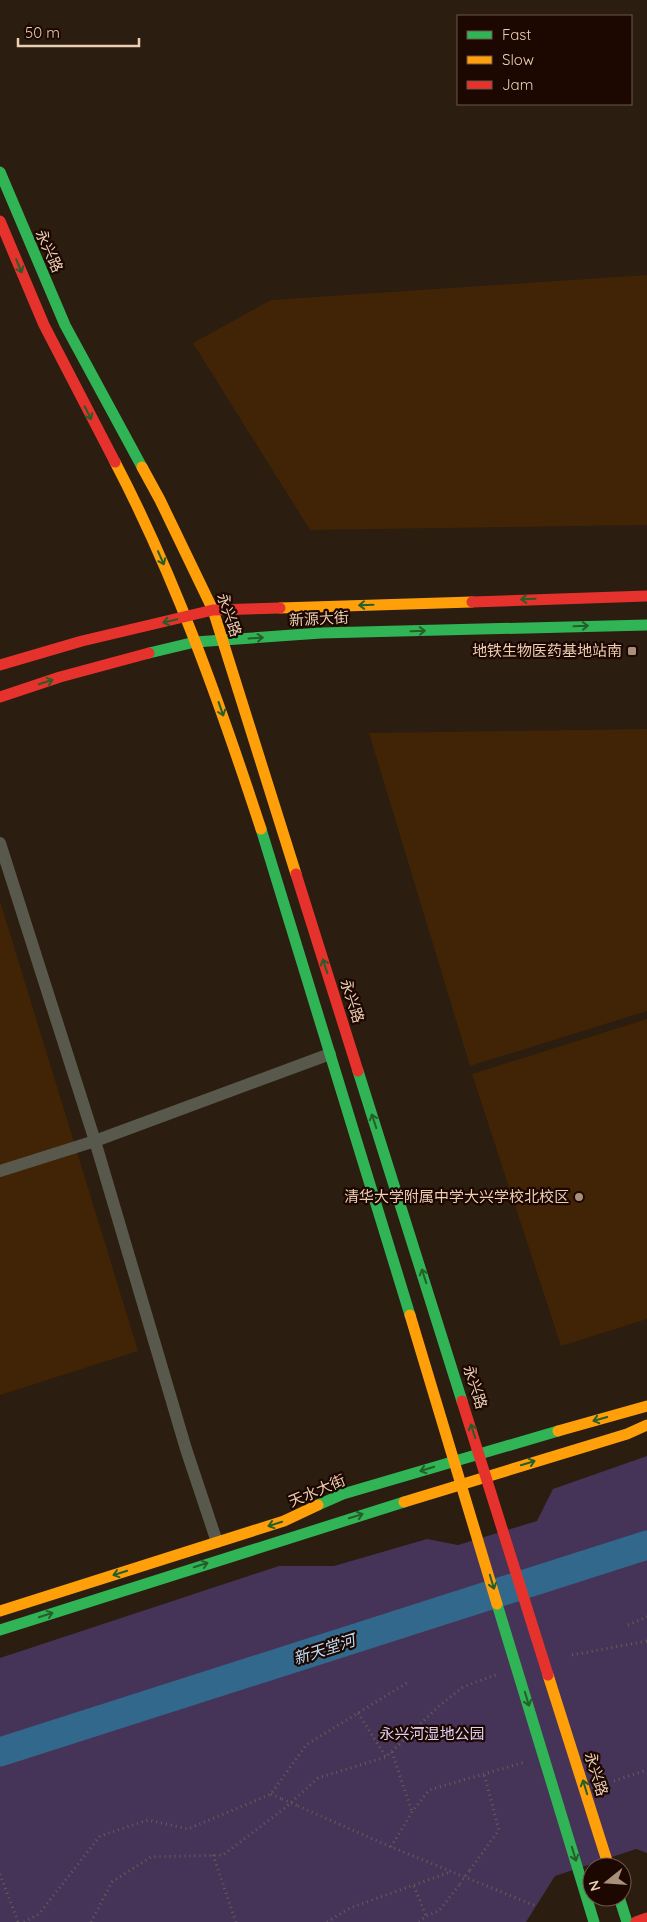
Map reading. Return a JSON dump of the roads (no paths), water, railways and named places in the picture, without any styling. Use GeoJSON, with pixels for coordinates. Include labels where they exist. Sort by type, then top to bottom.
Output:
{"type":"FeatureCollection","features":[{"type":"Feature","properties":{"kind":"main road","name":"永兴路"},"geometry":{"type":"LineString","coordinates":[[0,172],[65,325],[160,500],[213,610],[607,1857]]}},
{"type":"Feature","properties":{"kind":"main road"},"geometry":{"type":"LineString","coordinates":[[0,221],[50,337],[154,542],[188,617],[195,642],[213,684],[270,855],[594,1922]]}},
{"type":"Feature","properties":{"kind":"main road","name":"新源大街"},"geometry":{"type":"LineString","coordinates":[[0,665],[82,642],[213,610],[647,596]]}},
{"type":"Feature","properties":{"kind":"main road","name":"新源大街"},"geometry":{"type":"LineString","coordinates":[[0,697],[60,677],[195,642],[321,633],[647,625]]}},
{"type":"Feature","properties":{"kind":"main road","name":"天水大街"},"geometry":{"type":"LineString","coordinates":[[0,1611],[284,1521],[343,1494],[454,1460],[647,1406]]}},
{"type":"Feature","properties":{"kind":"main road"},"geometry":{"type":"LineString","coordinates":[[0,1630],[280,1540],[627,1434],[647,1425]]}},
{"type":"Feature","properties":{"kind":"main road"},"geometry":{"type":"LineString","coordinates":[[622,1907],[627,1922]]}},
{"type":"Feature","properties":{"kind":"main road"},"geometry":{"type":"LineString","coordinates":[[636,1922],[647,1918]]}},
{"type":"Feature","properties":{"kind":"street"},"geometry":{"type":"LineString","coordinates":[[0,843],[95,1141],[186,1449],[216,1542]]}},
{"type":"Feature","properties":{"kind":"street"},"geometry":{"type":"LineString","coordinates":[[0,1171],[95,1141],[330,1054]]}},
{"type":"Feature","properties":{"kind":"waterway","name":"新天堂河"},"geometry":{"type":"LineString","coordinates":[[0,1752],[647,1545]]}},
{"type":"Feature","properties":{"kind":"place","name":"地铁生物医药基地站南"},"geometry":{"type":"Point","coordinates":[632,651]}},
{"type":"Feature","properties":{"kind":"place","name":"清华大学附属中学大兴学校北校区"},"geometry":{"type":"Point","coordinates":[579,1197]}},
{"type":"Feature","properties":{"kind":"park label","name":"永兴河湿地公园"},"geometry":{"type":"Point","coordinates":[432,1734]}}]}
